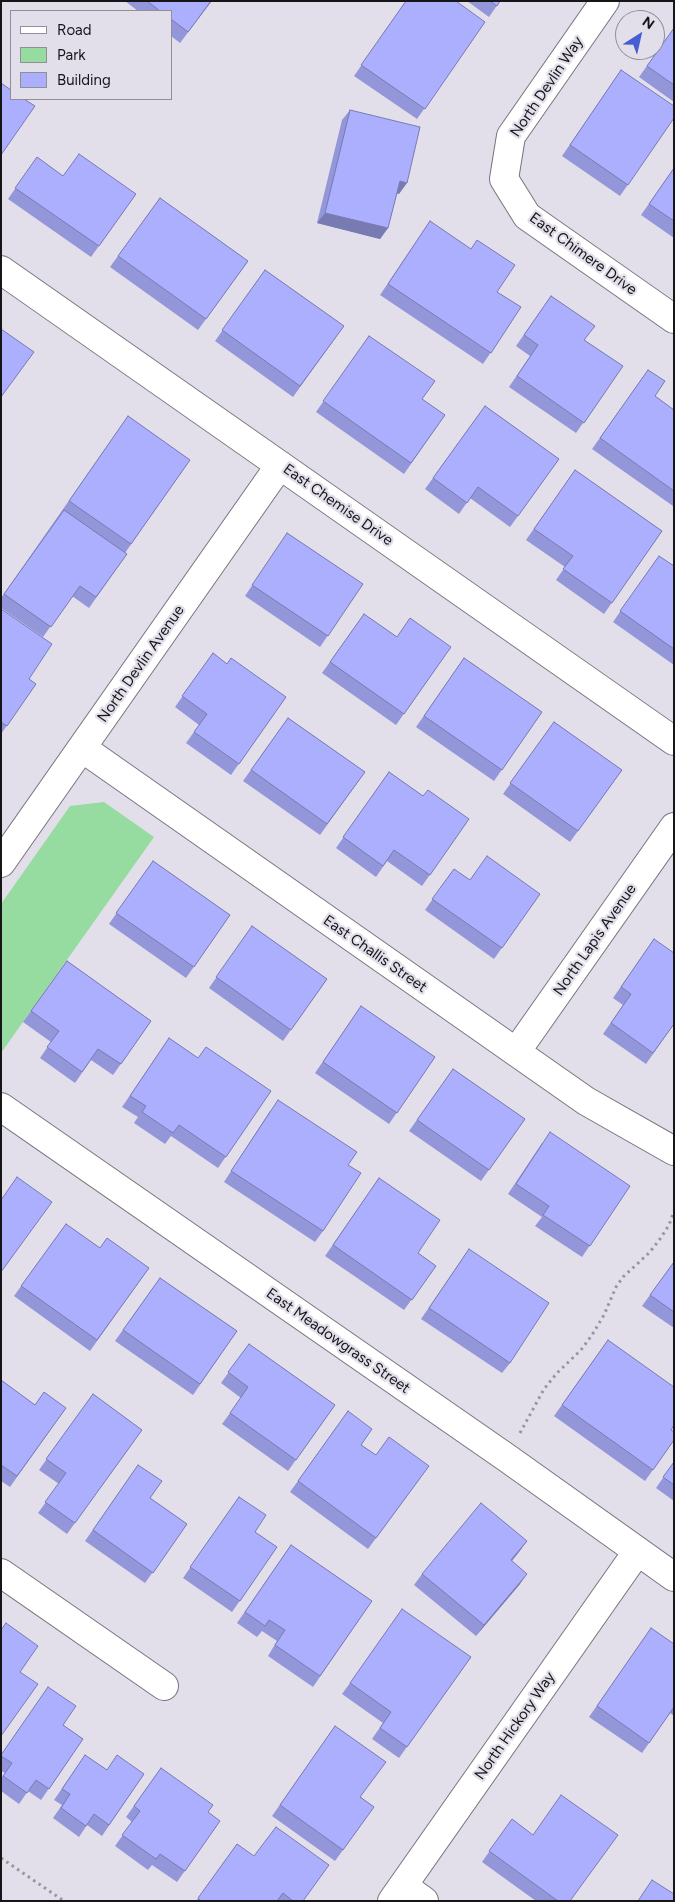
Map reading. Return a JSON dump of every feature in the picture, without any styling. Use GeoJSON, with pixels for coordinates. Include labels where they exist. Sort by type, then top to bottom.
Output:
{"type":"FeatureCollection","features":[{"type":"Feature","properties":{"kind":"street","name":"North Devlin Way"},"geometry":{"type":"LineString","coordinates":[[504,179],[511,136],[605,1]]}},
{"type":"Feature","properties":{"kind":"street","name":"East Chimere Drive"},"geometry":{"type":"LineString","coordinates":[[504,179],[526,216],[674,319]]}},
{"type":"Feature","properties":{"kind":"street","name":"East Chemise Drive"},"geometry":{"type":"LineString","coordinates":[[1,270],[674,741]]}},
{"type":"Feature","properties":{"kind":"street","name":"North Devlin Avenue"},"geometry":{"type":"LineString","coordinates":[[1,863],[280,465]]}},
{"type":"Feature","properties":{"kind":"street","name":"East Challis Street"},"geometry":{"type":"LineString","coordinates":[[82,748],[586,1101],[674,1151]]}},
{"type":"Feature","properties":{"kind":"street","name":"North Lapis Avenue"},"geometry":{"type":"LineString","coordinates":[[516,1052],[674,827]]}},
{"type":"Feature","properties":{"kind":"street","name":"East Meadowgrass Street"},"geometry":{"type":"LineString","coordinates":[[1,1107],[507,1458],[674,1577]]}},
{"type":"Feature","properties":{"kind":"street","name":"North Hickory Way"},"geometry":{"type":"LineString","coordinates":[[406,1896],[637,1552]]}},
{"type":"Feature","properties":{"kind":"street"},"geometry":{"type":"LineString","coordinates":[[1,1573],[164,1686]]}},
{"type":"Feature","properties":{"kind":"path"},"geometry":{"type":"LineString","coordinates":[[507,1458],[544,1389],[557,1373],[581,1350],[592,1335],[616,1287],[623,1277],[643,1259],[660,1239],[674,1211]]}},
{"type":"Feature","properties":{"kind":"path"},"geometry":{"type":"LineString","coordinates":[[1,1858],[64,1901]]}},
{"type":"Feature","properties":{"kind":"green space"},"geometry":{"type":"Polygon","coordinates":[[[104,802],[154,837],[1,1053],[1,904],[70,806],[104,802]]]}},
{"type":"Feature","properties":{"kind":"building"},"geometry":{"type":"Polygon","coordinates":[[[147,1],[211,1],[188,32],[172,20],[172,10],[159,10],[147,1]]]}},
{"type":"Feature","properties":{"kind":"building"},"geometry":{"type":"Polygon","coordinates":[[[406,1],[456,1],[485,22],[425,109],[361,65],[406,1]]]}},
{"type":"Feature","properties":{"kind":"building"},"geometry":{"type":"Polygon","coordinates":[[[490,1],[500,1],[497,6],[490,1]]]}},
{"type":"Feature","properties":{"kind":"building"},"geometry":{"type":"Polygon","coordinates":[[[674,28],[674,85],[647,66],[651,60],[665,60],[665,41],[674,28]]]}},
{"type":"Feature","properties":{"kind":"building"},"geometry":{"type":"Polygon","coordinates":[[[621,70],[674,106],[674,118],[628,185],[570,145],[621,70]]]}},
{"type":"Feature","properties":{"kind":"building"},"geometry":{"type":"Polygon","coordinates":[[[1,83],[10,89],[10,100],[26,100],[35,106],[1,155],[1,83]]]}},
{"type":"Feature","properties":{"kind":"building"},"geometry":{"type":"Polygon","coordinates":[[[350,110],[420,127],[407,183],[400,181],[388,228],[325,213],[350,110]]]}},
{"type":"Feature","properties":{"kind":"building"},"geometry":{"type":"Polygon","coordinates":[[[79,154],[136,194],[99,246],[15,188],[37,157],[63,176],[79,154]]]}},
{"type":"Feature","properties":{"kind":"building"},"geometry":{"type":"Polygon","coordinates":[[[674,168],[674,221],[649,204],[674,168]]]}},
{"type":"Feature","properties":{"kind":"building"},"geometry":{"type":"Polygon","coordinates":[[[160,198],[248,261],[206,319],[118,256],[160,198]]]}},
{"type":"Feature","properties":{"kind":"building"},"geometry":{"type":"Polygon","coordinates":[[[430,221],[471,249],[477,240],[515,265],[497,292],[521,307],[491,353],[388,284],[430,221]]]}},
{"type":"Feature","properties":{"kind":"building"},"geometry":{"type":"Polygon","coordinates":[[[265,270],[344,326],[300,386],[222,330],[265,270]]]}},
{"type":"Feature","properties":{"kind":"building"},"geometry":{"type":"Polygon","coordinates":[[[551,296],[595,326],[584,340],[623,366],[584,423],[517,376],[538,345],[524,335],[551,296]]]}},
{"type":"Feature","properties":{"kind":"building"},"geometry":{"type":"Polygon","coordinates":[[[1,329],[34,352],[1,397],[1,329]]]}},
{"type":"Feature","properties":{"kind":"building"},"geometry":{"type":"Polygon","coordinates":[[[369,336],[435,381],[422,399],[445,415],[411,463],[323,401],[369,336]]]}},
{"type":"Feature","properties":{"kind":"building"},"geometry":{"type":"Polygon","coordinates":[[[648,370],[665,381],[655,396],[674,410],[674,491],[600,438],[648,370]]]}},
{"type":"Feature","properties":{"kind":"building"},"geometry":{"type":"Polygon","coordinates":[[[485,406],[559,459],[518,516],[478,487],[467,503],[433,478],[485,406]]]}},
{"type":"Feature","properties":{"kind":"building"},"geometry":{"type":"Polygon","coordinates":[[[128,416],[190,460],[131,544],[69,501],[128,416]]]}},
{"type":"Feature","properties":{"kind":"building"},"geometry":{"type":"Polygon","coordinates":[[[575,470],[662,531],[612,603],[563,569],[573,556],[534,529],[575,470]]]}},
{"type":"Feature","properties":{"kind":"building"},"geometry":{"type":"Polygon","coordinates":[[[64,510],[127,554],[96,597],[80,586],[51,627],[4,594],[64,510]]]}},
{"type":"Feature","properties":{"kind":"building"},"geometry":{"type":"Polygon","coordinates":[[[287,533],[363,584],[328,636],[252,585],[287,533]]]}},
{"type":"Feature","properties":{"kind":"building"},"geometry":{"type":"Polygon","coordinates":[[[659,556],[674,566],[674,649],[620,611],[659,556]]]}},
{"type":"Feature","properties":{"kind":"building"},"geometry":{"type":"Polygon","coordinates":[[[1,609],[52,644],[29,679],[36,684],[7,726],[1,722],[1,609]]]}},
{"type":"Feature","properties":{"kind":"building"},"geometry":{"type":"Polygon","coordinates":[[[364,614],[397,637],[410,618],[451,647],[404,714],[330,662],[364,614]]]}},
{"type":"Feature","properties":{"kind":"building"},"geometry":{"type":"Polygon","coordinates":[[[213,653],[227,664],[231,658],[286,697],[239,764],[194,732],[207,714],[182,696],[213,653]]]}},
{"type":"Feature","properties":{"kind":"building"},"geometry":{"type":"Polygon","coordinates":[[[464,658],[542,712],[502,770],[424,716],[464,658]]]}},
{"type":"Feature","properties":{"kind":"building"},"geometry":{"type":"Polygon","coordinates":[[[288,718],[365,772],[327,824],[251,770],[288,718]]]}},
{"type":"Feature","properties":{"kind":"building"},"geometry":{"type":"Polygon","coordinates":[[[554,722],[622,770],[578,831],[510,783],[554,722]]]}},
{"type":"Feature","properties":{"kind":"building"},"geometry":{"type":"Polygon","coordinates":[[[389,772],[423,796],[428,790],[469,819],[430,875],[394,850],[383,866],[343,837],[389,772]]]}},
{"type":"Feature","properties":{"kind":"building"},"geometry":{"type":"Polygon","coordinates":[[[487,856],[540,894],[502,948],[432,899],[454,869],[470,880],[487,856]]]}},
{"type":"Feature","properties":{"kind":"building"},"geometry":{"type":"Polygon","coordinates":[[[153,861],[230,915],[194,967],[116,913],[153,861]]]}},
{"type":"Feature","properties":{"kind":"building"},"geometry":{"type":"Polygon","coordinates":[[[252,926],[327,979],[291,1030],[216,977],[252,926]]]}},
{"type":"Feature","properties":{"kind":"building"},"geometry":{"type":"Polygon","coordinates":[[[654,939],[674,953],[674,1024],[653,1053],[611,1023],[631,994],[621,987],[654,939]]]}},
{"type":"Feature","properties":{"kind":"building"},"geometry":{"type":"Polygon","coordinates":[[[67,961],[151,1021],[121,1064],[98,1049],[82,1072],[47,1047],[59,1031],[31,1011],[67,961]]]}},
{"type":"Feature","properties":{"kind":"building"},"geometry":{"type":"Polygon","coordinates":[[[361,1006],[435,1057],[397,1113],[323,1062],[361,1006]]]}},
{"type":"Feature","properties":{"kind":"building"},"geometry":{"type":"Polygon","coordinates":[[[169,1038],[198,1058],[206,1047],[271,1091],[226,1157],[179,1125],[173,1133],[142,1112],[146,1106],[130,1096],[169,1038]]]}},
{"type":"Feature","properties":{"kind":"building"},"geometry":{"type":"Polygon","coordinates":[[[453,1069],[525,1119],[489,1170],[417,1120],[453,1069]]]}},
{"type":"Feature","properties":{"kind":"building"},"geometry":{"type":"Polygon","coordinates":[[[278,1100],[357,1152],[348,1165],[361,1173],[323,1231],[231,1171],[278,1100]]]}},
{"type":"Feature","properties":{"kind":"building"},"geometry":{"type":"Polygon","coordinates":[[[550,1132],[630,1186],[590,1246],[543,1215],[549,1206],[516,1184],[550,1132]]]}},
{"type":"Feature","properties":{"kind":"building"},"geometry":{"type":"Polygon","coordinates":[[[17,1177],[52,1202],[1,1272],[1,1200],[17,1177]]]}},
{"type":"Feature","properties":{"kind":"building"},"geometry":{"type":"Polygon","coordinates":[[[379,1178],[440,1220],[418,1253],[436,1266],[412,1300],[333,1245],[379,1178]]]}},
{"type":"Feature","properties":{"kind":"building"},"geometry":{"type":"Polygon","coordinates":[[[66,1224],[100,1248],[107,1238],[149,1268],[97,1340],[21,1286],[66,1224]]]}},
{"type":"Feature","properties":{"kind":"building"},"geometry":{"type":"Polygon","coordinates":[[[469,1249],[549,1303],[510,1363],[429,1308],[469,1249]]]}},
{"type":"Feature","properties":{"kind":"building"},"geometry":{"type":"Polygon","coordinates":[[[674,1262],[674,1312],[650,1295],[674,1262]]]}},
{"type":"Feature","properties":{"kind":"building"},"geometry":{"type":"Polygon","coordinates":[[[160,1278],[237,1331],[200,1384],[123,1330],[160,1278]]]}},
{"type":"Feature","properties":{"kind":"building"},"geometry":{"type":"Polygon","coordinates":[[[608,1340],[674,1387],[674,1425],[671,1430],[674,1432],[674,1440],[653,1470],[562,1405],[608,1340]]]}},
{"type":"Feature","properties":{"kind":"building"},"geometry":{"type":"Polygon","coordinates":[[[249,1344],[335,1405],[296,1460],[230,1413],[248,1387],[228,1372],[249,1344]]]}},
{"type":"Feature","properties":{"kind":"building"},"geometry":{"type":"Polygon","coordinates":[[[1,1380],[35,1405],[44,1392],[66,1408],[17,1476],[1,1465],[1,1380]]]}},
{"type":"Feature","properties":{"kind":"building"},"geometry":{"type":"Polygon","coordinates":[[[93,1394],[142,1430],[75,1523],[45,1502],[66,1473],[46,1459],[93,1394]]]}},
{"type":"Feature","properties":{"kind":"building"},"geometry":{"type":"Polygon","coordinates":[[[348,1411],[372,1429],[361,1445],[376,1455],[389,1437],[429,1466],[376,1538],[298,1481],[348,1411]]]}},
{"type":"Feature","properties":{"kind":"building"},"geometry":{"type":"Polygon","coordinates":[[[674,1462],[674,1485],[663,1477],[674,1462]]]}},
{"type":"Feature","properties":{"kind":"building"},"geometry":{"type":"Polygon","coordinates":[[[138,1465],[162,1481],[150,1498],[187,1524],[153,1573],[93,1530],[138,1465]]]}},
{"type":"Feature","properties":{"kind":"building"},"geometry":{"type":"Polygon","coordinates":[[[239,1497],[266,1515],[255,1532],[277,1547],[240,1601],[190,1567],[239,1497]]]}},
{"type":"Feature","properties":{"kind":"building"},"geometry":{"type":"Polygon","coordinates":[[[481,1503],[527,1541],[511,1560],[527,1574],[484,1625],[422,1574],[481,1503]]]}},
{"type":"Feature","properties":{"kind":"building"},"geometry":{"type":"Polygon","coordinates":[[[291,1545],[372,1601],[320,1676],[275,1645],[285,1630],[269,1620],[265,1626],[245,1612],[291,1545]]]}},
{"type":"Feature","properties":{"kind":"building"},"geometry":{"type":"Polygon","coordinates":[[[402,1609],[471,1657],[407,1747],[380,1728],[391,1712],[350,1683],[402,1609]]]}},
{"type":"Feature","properties":{"kind":"building"},"geometry":{"type":"Polygon","coordinates":[[[6,1623],[38,1646],[20,1672],[38,1684],[1,1736],[1,1630],[6,1623]]]}},
{"type":"Feature","properties":{"kind":"building"},"geometry":{"type":"Polygon","coordinates":[[[651,1628],[674,1644],[674,1707],[649,1743],[597,1706],[651,1628]]]}},
{"type":"Feature","properties":{"kind":"building"},"geometry":{"type":"Polygon","coordinates":[[[48,1687],[76,1706],[63,1725],[83,1739],[49,1789],[36,1780],[27,1793],[3,1776],[12,1763],[1,1755],[48,1687]]]}},
{"type":"Feature","properties":{"kind":"building"},"geometry":{"type":"Polygon","coordinates":[[[335,1726],[386,1762],[360,1797],[374,1807],[343,1850],[280,1805],[335,1726]]]}},
{"type":"Feature","properties":{"kind":"building"},"geometry":{"type":"Polygon","coordinates":[[[85,1755],[107,1770],[117,1755],[144,1774],[109,1825],[94,1814],[86,1826],[61,1808],[70,1794],[62,1789],[85,1755]]]}},
{"type":"Feature","properties":{"kind":"building"},"geometry":{"type":"Polygon","coordinates":[[[161,1768],[213,1805],[208,1812],[220,1821],[185,1871],[160,1854],[156,1859],[122,1835],[140,1811],[134,1806],[161,1768]]]}},
{"type":"Feature","properties":{"kind":"building"},"geometry":{"type":"Polygon","coordinates":[[[561,1795],[618,1835],[570,1901],[558,1901],[489,1851],[512,1819],[533,1835],[561,1795]]]}},
{"type":"Feature","properties":{"kind":"building"},"geometry":{"type":"Polygon","coordinates":[[[276,1827],[329,1865],[303,1901],[293,1901],[283,1893],[277,1901],[201,1901],[198,1898],[237,1844],[254,1856],[276,1827]]]}},
{"type":"Feature","properties":{"kind":"building"},"geometry":{"type":"Polygon","coordinates":[[[652,1880],[674,1894],[674,1901],[638,1901],[652,1880]]]}}]}
